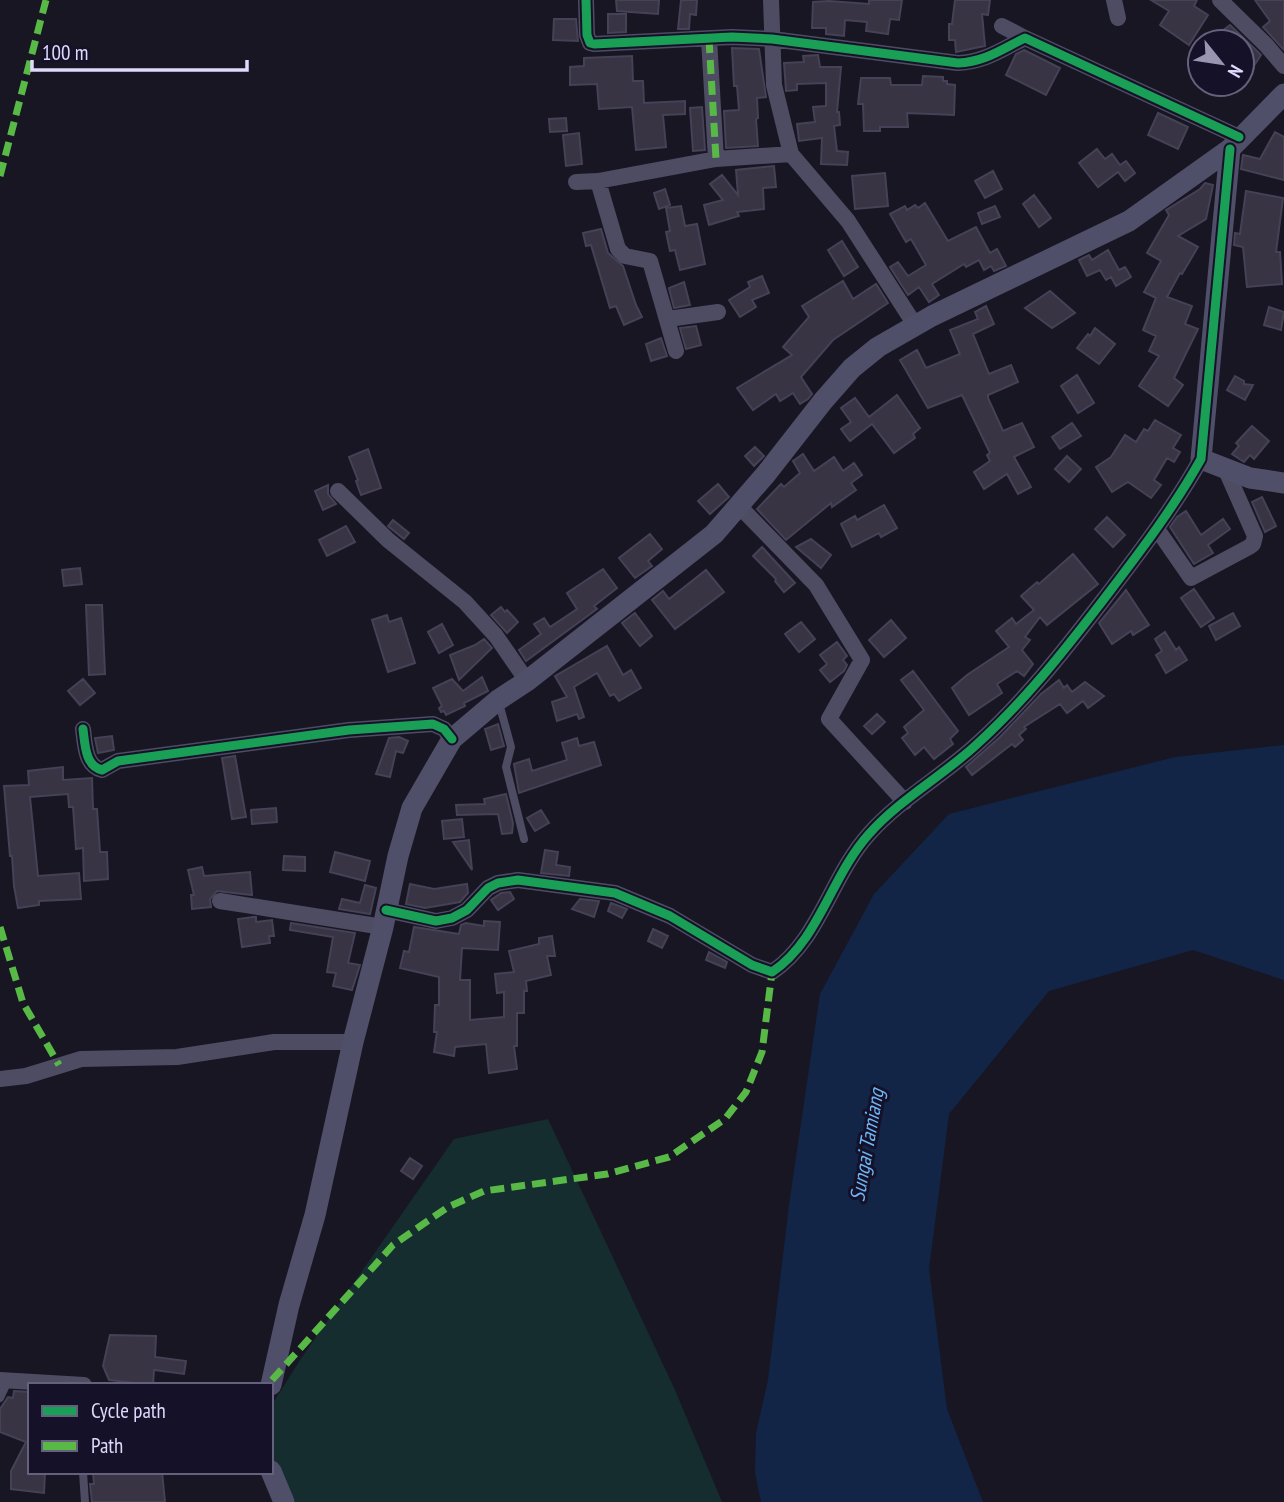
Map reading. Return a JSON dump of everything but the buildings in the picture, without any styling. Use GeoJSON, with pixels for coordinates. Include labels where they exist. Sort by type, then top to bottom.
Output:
{"type":"FeatureCollection","features":[{"type":"Feature","properties":{"kind":"main road"},"geometry":{"type":"LineString","coordinates":[[271,1383],[289,1305],[315,1215],[398,856],[412,808],[452,738],[714,534],[823,401],[852,368],[878,347],[915,325],[1129,221],[1235,143],[1284,94]]}},
{"type":"Feature","properties":{"kind":"main road"},"geometry":{"type":"LineString","coordinates":[[1235,143],[1201,459],[1250,478],[1284,483]]}},
{"type":"Feature","properties":{"kind":"main road"},"geometry":{"type":"LineString","coordinates":[[272,1474],[284,1502]]}},
{"type":"Feature","properties":{"kind":"street"},"geometry":{"type":"LineString","coordinates":[[586,0],[587,35],[590,43],[594,44],[732,37],[772,39],[958,63],[974,62],[993,56],[1025,38]]}},
{"type":"Feature","properties":{"kind":"street"},"geometry":{"type":"LineString","coordinates":[[771,0],[774,85],[791,153],[848,221],[915,325]]}},
{"type":"Feature","properties":{"kind":"street"},"geometry":{"type":"LineString","coordinates":[[1114,0],[1118,18]]}},
{"type":"Feature","properties":{"kind":"street"},"geometry":{"type":"LineString","coordinates":[[1220,0],[1284,66]]}},
{"type":"Feature","properties":{"kind":"street"},"geometry":{"type":"LineString","coordinates":[[1002,26],[1235,143]]}},
{"type":"Feature","properties":{"kind":"street"},"geometry":{"type":"LineString","coordinates":[[709,39],[716,159]]}},
{"type":"Feature","properties":{"kind":"street"},"geometry":{"type":"LineString","coordinates":[[576,182],[716,159],[791,153]]}},
{"type":"Feature","properties":{"kind":"street"},"geometry":{"type":"LineString","coordinates":[[598,180],[618,249],[625,256],[650,261],[676,351]]}},
{"type":"Feature","properties":{"kind":"street"},"geometry":{"type":"LineString","coordinates":[[667,319],[718,312]]}},
{"type":"Feature","properties":{"kind":"street"},"geometry":{"type":"LineString","coordinates":[[220,901],[282,913],[436,921],[467,911],[488,888],[498,883],[518,880],[615,892],[670,916],[752,965],[772,972],[788,961],[808,936],[837,880],[856,849],[872,831],[974,748],[1027,695],[1157,529],[1180,497],[1201,459]]}},
{"type":"Feature","properties":{"kind":"street"},"geometry":{"type":"LineString","coordinates":[[1157,529],[1191,578],[1250,547],[1255,536],[1225,468]]}},
{"type":"Feature","properties":{"kind":"street"},"geometry":{"type":"LineString","coordinates":[[338,491],[388,540],[465,602],[496,636],[527,681]]}},
{"type":"Feature","properties":{"kind":"street"},"geometry":{"type":"LineString","coordinates":[[739,506],[816,585],[862,660],[829,719],[905,802]]}},
{"type":"Feature","properties":{"kind":"street"},"geometry":{"type":"LineString","coordinates":[[83,729],[91,763],[102,770],[118,761],[349,730],[433,724],[444,729],[452,738]]}},
{"type":"Feature","properties":{"kind":"street"},"geometry":{"type":"LineString","coordinates":[[0,1079],[26,1076],[81,1059],[177,1056],[274,1042],[353,1042]]}},
{"type":"Feature","properties":{"kind":"street"},"geometry":{"type":"LineString","coordinates":[[4,1381],[37,1383]]}},
{"type":"Feature","properties":{"kind":"lane"},"geometry":{"type":"LineString","coordinates":[[498,700],[511,747],[506,767],[524,839]]}},
{"type":"Feature","properties":{"kind":"lane"},"geometry":{"type":"LineString","coordinates":[[0,1398],[4,1381]]}},
{"type":"Feature","properties":{"kind":"lane"},"geometry":{"type":"LineString","coordinates":[[83,1474],[85,1502]]}},
{"type":"Feature","properties":{"kind":"green space"},"geometry":{"type":"Polygon","coordinates":[[[548,1119],[675,1390],[722,1502],[290,1502],[273,1462],[273,1403],[454,1139],[548,1119]]]}},
{"type":"Feature","properties":{"kind":"water","name":"Sungai Tamiang"},"geometry":{"type":"Polygon","coordinates":[[[1284,745],[1284,980],[1193,950],[1049,991],[949,1114],[929,1269],[947,1409],[983,1502],[761,1502],[755,1473],[756,1433],[768,1380],[789,1205],[820,994],[874,894],[949,814],[1175,757],[1284,745]]]}},
{"type":"Feature","properties":{"kind":"marked path"},"geometry":{"type":"LineString","coordinates":[[0,176],[46,0]]}},
{"type":"Feature","properties":{"kind":"marked path"},"geometry":{"type":"LineString","coordinates":[[709,39],[716,159]]}},
{"type":"Feature","properties":{"kind":"marked path"},"geometry":{"type":"LineString","coordinates":[[0,927],[23,1003],[59,1065]]}},
{"type":"Feature","properties":{"kind":"marked path"},"geometry":{"type":"LineString","coordinates":[[272,1380],[393,1245],[448,1207],[484,1191],[607,1174],[669,1157],[725,1119],[746,1092],[762,1052],[772,972],[768,971]]}},
{"type":"Feature","properties":{"kind":"cycle path"},"geometry":{"type":"LineString","coordinates":[[586,0],[587,35],[590,43],[594,44],[732,37],[772,39],[958,63],[985,58],[1025,38],[1239,137]]}},
{"type":"Feature","properties":{"kind":"cycle path"},"geometry":{"type":"LineString","coordinates":[[386,910],[436,921],[452,918],[467,910],[488,888],[498,883],[518,880],[615,893],[670,916],[752,965],[772,972],[788,959],[802,943],[844,869],[869,834],[893,810],[975,746],[1027,694],[1143,548],[1201,459],[1230,149]]}},
{"type":"Feature","properties":{"kind":"cycle path"},"geometry":{"type":"LineString","coordinates":[[83,729],[89,759],[96,768],[102,770],[118,761],[349,730],[433,724],[444,729],[452,739]]}}]}
